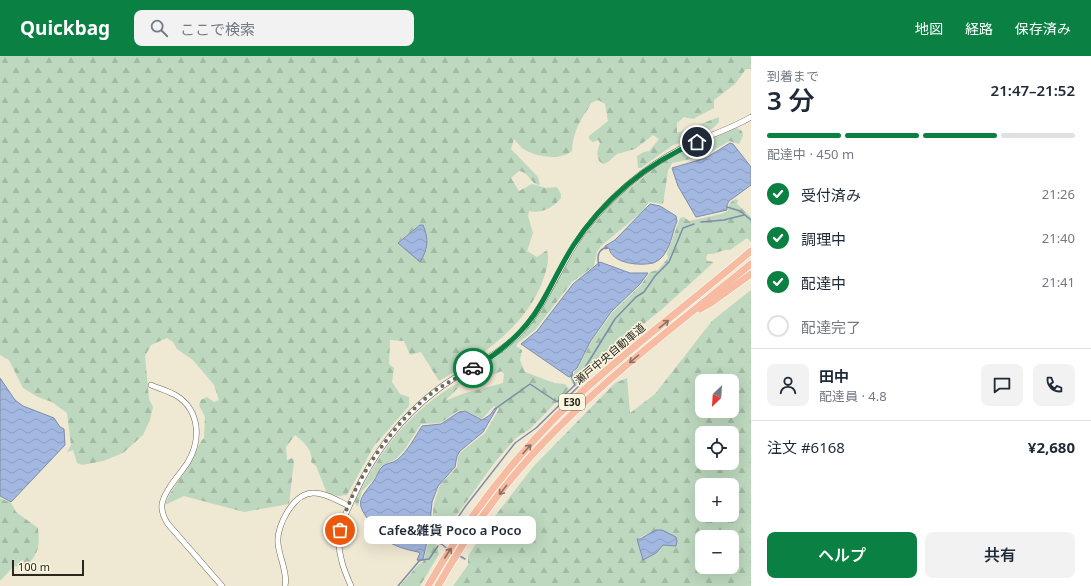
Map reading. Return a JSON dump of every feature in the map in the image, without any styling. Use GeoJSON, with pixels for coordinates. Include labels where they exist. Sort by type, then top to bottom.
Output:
{"type":"FeatureCollection","features":[{"type":"Feature","properties":{"kind":"highway","name":"瀬戸中央自動車道"},"geometry":{"type":"LineString","coordinates":[[428,586],[479,506],[550,423],[608,368],[751,251]]}},
{"type":"Feature","properties":{"kind":"highway","name":"瀬戸中央自動車道"},"geometry":{"type":"LineString","coordinates":[[438,586],[466,540],[486,512],[533,454],[589,398],[634,358],[751,264]]}},
{"type":"Feature","properties":{"kind":"highway"},"geometry":{"type":"LineString","coordinates":[[689,314],[711,303],[751,274]]}},
{"type":"Feature","properties":{"kind":"street"},"geometry":{"type":"LineString","coordinates":[[350,586],[343,568],[339,550],[340,530],[349,506],[369,465],[396,429],[415,408],[439,388],[489,359],[521,332],[541,305],[574,246],[597,215],[614,196],[638,176],[674,153],[751,117]]}},
{"type":"Feature","properties":{"kind":"street"},"geometry":{"type":"LineString","coordinates":[[151,385],[177,396],[186,403],[192,412],[197,429],[197,438],[192,454],[162,502],[164,517],[168,524],[222,586]]}},
{"type":"Feature","properties":{"kind":"street"},"geometry":{"type":"LineString","coordinates":[[285,586],[285,574],[278,546],[278,530],[294,502],[306,494],[313,493],[321,494],[349,506]]}},
{"type":"Feature","properties":{"kind":"green space"},"geometry":{"type":"Polygon","coordinates":[[[0,56],[751,56],[751,69],[746,69],[735,84],[714,100],[714,108],[693,119],[684,117],[677,123],[677,133],[719,117],[719,122],[713,128],[681,143],[673,145],[641,168],[638,168],[637,156],[649,151],[659,139],[653,135],[635,149],[617,154],[608,162],[603,164],[599,161],[597,153],[600,143],[598,140],[593,142],[589,139],[589,136],[608,121],[605,104],[598,100],[591,103],[582,118],[577,127],[572,151],[567,154],[555,157],[536,155],[524,149],[514,139],[511,149],[538,177],[540,185],[534,183],[525,174],[519,171],[511,178],[519,191],[532,184],[546,188],[557,187],[561,194],[561,198],[551,207],[538,212],[529,211],[528,216],[533,233],[527,251],[537,257],[547,250],[548,254],[547,266],[542,283],[524,314],[499,340],[470,362],[439,381],[421,352],[410,355],[404,341],[390,340],[389,364],[394,368],[392,382],[400,394],[409,397],[409,406],[374,446],[347,495],[338,496],[327,493],[316,466],[311,462],[312,458],[309,450],[295,435],[286,447],[287,460],[292,458],[294,461],[289,504],[244,512],[184,496],[165,505],[170,493],[193,459],[204,438],[205,417],[199,405],[201,400],[207,397],[214,402],[219,400],[214,385],[193,360],[177,349],[173,342],[167,338],[151,345],[145,356],[149,399],[153,407],[150,420],[143,435],[123,453],[103,461],[82,465],[77,463],[73,450],[67,452],[71,445],[67,413],[52,402],[38,397],[23,388],[9,360],[0,355],[0,56]],[[420,225],[398,242],[420,262],[420,225]]]}},
{"type":"Feature","properties":{"kind":"green space"},"geometry":{"type":"Polygon","coordinates":[[[737,128],[742,131],[743,136],[739,144],[729,141],[704,156],[672,163],[668,171],[663,204],[649,202],[643,211],[601,246],[597,252],[594,266],[572,282],[535,330],[518,343],[516,346],[522,350],[520,360],[525,372],[554,383],[565,384],[569,389],[530,429],[516,438],[495,462],[436,544],[439,554],[420,586],[400,586],[419,564],[423,562],[431,534],[434,503],[440,485],[457,467],[458,456],[461,452],[485,433],[499,409],[494,406],[482,419],[464,410],[458,411],[440,423],[421,424],[405,449],[396,459],[382,466],[373,480],[362,491],[358,506],[356,505],[355,501],[375,465],[386,449],[410,419],[441,394],[458,383],[459,387],[445,401],[462,394],[503,383],[504,374],[502,371],[489,376],[478,369],[516,341],[532,323],[582,239],[615,199],[663,162],[682,151],[737,128]]]}},
{"type":"Feature","properties":{"kind":"green space"},"geometry":{"type":"Polygon","coordinates":[[[735,199],[738,200],[737,204],[751,217],[751,242],[747,238],[730,250],[708,254],[706,257],[707,261],[714,262],[661,310],[620,343],[600,364],[574,387],[570,378],[574,375],[574,372],[578,368],[591,342],[612,313],[641,285],[650,272],[658,270],[668,258],[667,254],[680,218],[684,217],[689,221],[721,214],[728,211],[729,204],[735,199]]]}},
{"type":"Feature","properties":{"kind":"green space"},"geometry":{"type":"Polygon","coordinates":[[[751,290],[751,586],[453,586],[468,565],[468,556],[485,529],[533,467],[615,383],[627,378],[630,413],[655,394],[712,321],[751,290]],[[647,534],[637,539],[643,560],[656,553],[663,545],[673,546],[647,534]]]}},
{"type":"Feature","properties":{"kind":"green space"},"geometry":{"type":"Polygon","coordinates":[[[0,498],[11,503],[16,512],[38,528],[39,540],[36,554],[33,559],[24,568],[14,566],[0,581],[0,498]]]}},
{"type":"Feature","properties":{"kind":"water"},"geometry":{"type":"Polygon","coordinates":[[[730,143],[733,144],[751,167],[751,185],[729,201],[727,210],[696,217],[678,186],[672,168],[706,158],[730,143]]]}},
{"type":"Feature","properties":{"kind":"water"},"geometry":{"type":"Polygon","coordinates":[[[650,204],[660,206],[676,216],[677,221],[669,246],[664,255],[656,262],[648,264],[627,263],[615,258],[609,248],[605,249],[605,246],[615,240],[650,204]]]}},
{"type":"Feature","properties":{"kind":"water"},"geometry":{"type":"Polygon","coordinates":[[[420,225],[423,225],[427,244],[425,253],[420,262],[398,243],[420,225]]]}},
{"type":"Feature","properties":{"kind":"water"},"geometry":{"type":"Polygon","coordinates":[[[600,262],[630,273],[648,273],[640,284],[611,312],[590,342],[577,368],[572,372],[573,375],[569,377],[521,344],[537,331],[573,284],[600,262]]]}},
{"type":"Feature","properties":{"kind":"water"},"geometry":{"type":"Polygon","coordinates":[[[0,378],[15,400],[23,406],[54,418],[60,427],[64,429],[65,445],[11,502],[0,496],[0,378]]]}},
{"type":"Feature","properties":{"kind":"water"},"geometry":{"type":"Polygon","coordinates":[[[495,408],[497,408],[483,432],[460,451],[457,456],[455,467],[438,486],[432,502],[429,533],[423,559],[421,561],[417,560],[420,553],[392,544],[382,537],[363,512],[360,503],[364,494],[381,468],[395,461],[405,452],[422,426],[441,424],[459,412],[465,411],[482,420],[490,415],[495,408]]]}},
{"type":"Feature","properties":{"kind":"water"},"geometry":{"type":"Polygon","coordinates":[[[656,530],[662,530],[676,537],[676,546],[663,545],[656,553],[643,560],[637,539],[640,539],[656,530]]]}},
{"type":"Feature","properties":{"kind":"waterway"},"geometry":{"type":"LineString","coordinates":[[727,207],[740,211],[751,220]]}},
{"type":"Feature","properties":{"kind":"waterway"},"geometry":{"type":"LineString","coordinates":[[701,222],[724,220],[744,215]]}},
{"type":"Feature","properties":{"kind":"waterway"},"geometry":{"type":"LineString","coordinates":[[579,383],[578,379],[615,319],[636,297],[644,292],[655,276],[669,262],[683,228],[694,224]]}},
{"type":"Feature","properties":{"kind":"waterway"},"geometry":{"type":"LineString","coordinates":[[599,266],[598,254],[601,250],[607,247]]}},
{"type":"Feature","properties":{"kind":"waterway"},"geometry":{"type":"LineString","coordinates":[[495,409],[530,384],[557,402],[575,385],[571,375]]}},
{"type":"Feature","properties":{"kind":"waterway"},"geometry":{"type":"LineString","coordinates":[[440,544],[465,507],[515,443],[536,428],[580,385]]}},
{"type":"Feature","properties":{"kind":"waterway"},"geometry":{"type":"LineString","coordinates":[[440,543],[448,549]]}},
{"type":"Feature","properties":{"kind":"waterway"},"geometry":{"type":"LineString","coordinates":[[422,560],[429,559],[438,546]]}},
{"type":"Feature","properties":{"kind":"waterway"},"geometry":{"type":"LineString","coordinates":[[458,555],[465,559]]}},
{"type":"Feature","properties":{"kind":"waterway"},"geometry":{"type":"LineString","coordinates":[[398,586],[420,560]]}},
{"type":"Feature","properties":{"kind":"way so far"},"geometry":{"type":"LineString","coordinates":[[340,530],[342,522],[362,477],[369,465],[404,419],[439,388],[473,368]]}},
{"type":"Feature","properties":{"kind":"place","name":"Cafe&雑貨 Poco a Poco"},"geometry":{"type":"Point","coordinates":[340,530]}},
{"type":"Feature","properties":{"kind":"route"},"geometry":{"type":"LineString","coordinates":[[473,368],[489,359],[512,341],[531,320],[574,246],[585,230],[614,196],[656,163],[697,142]]}}]}
